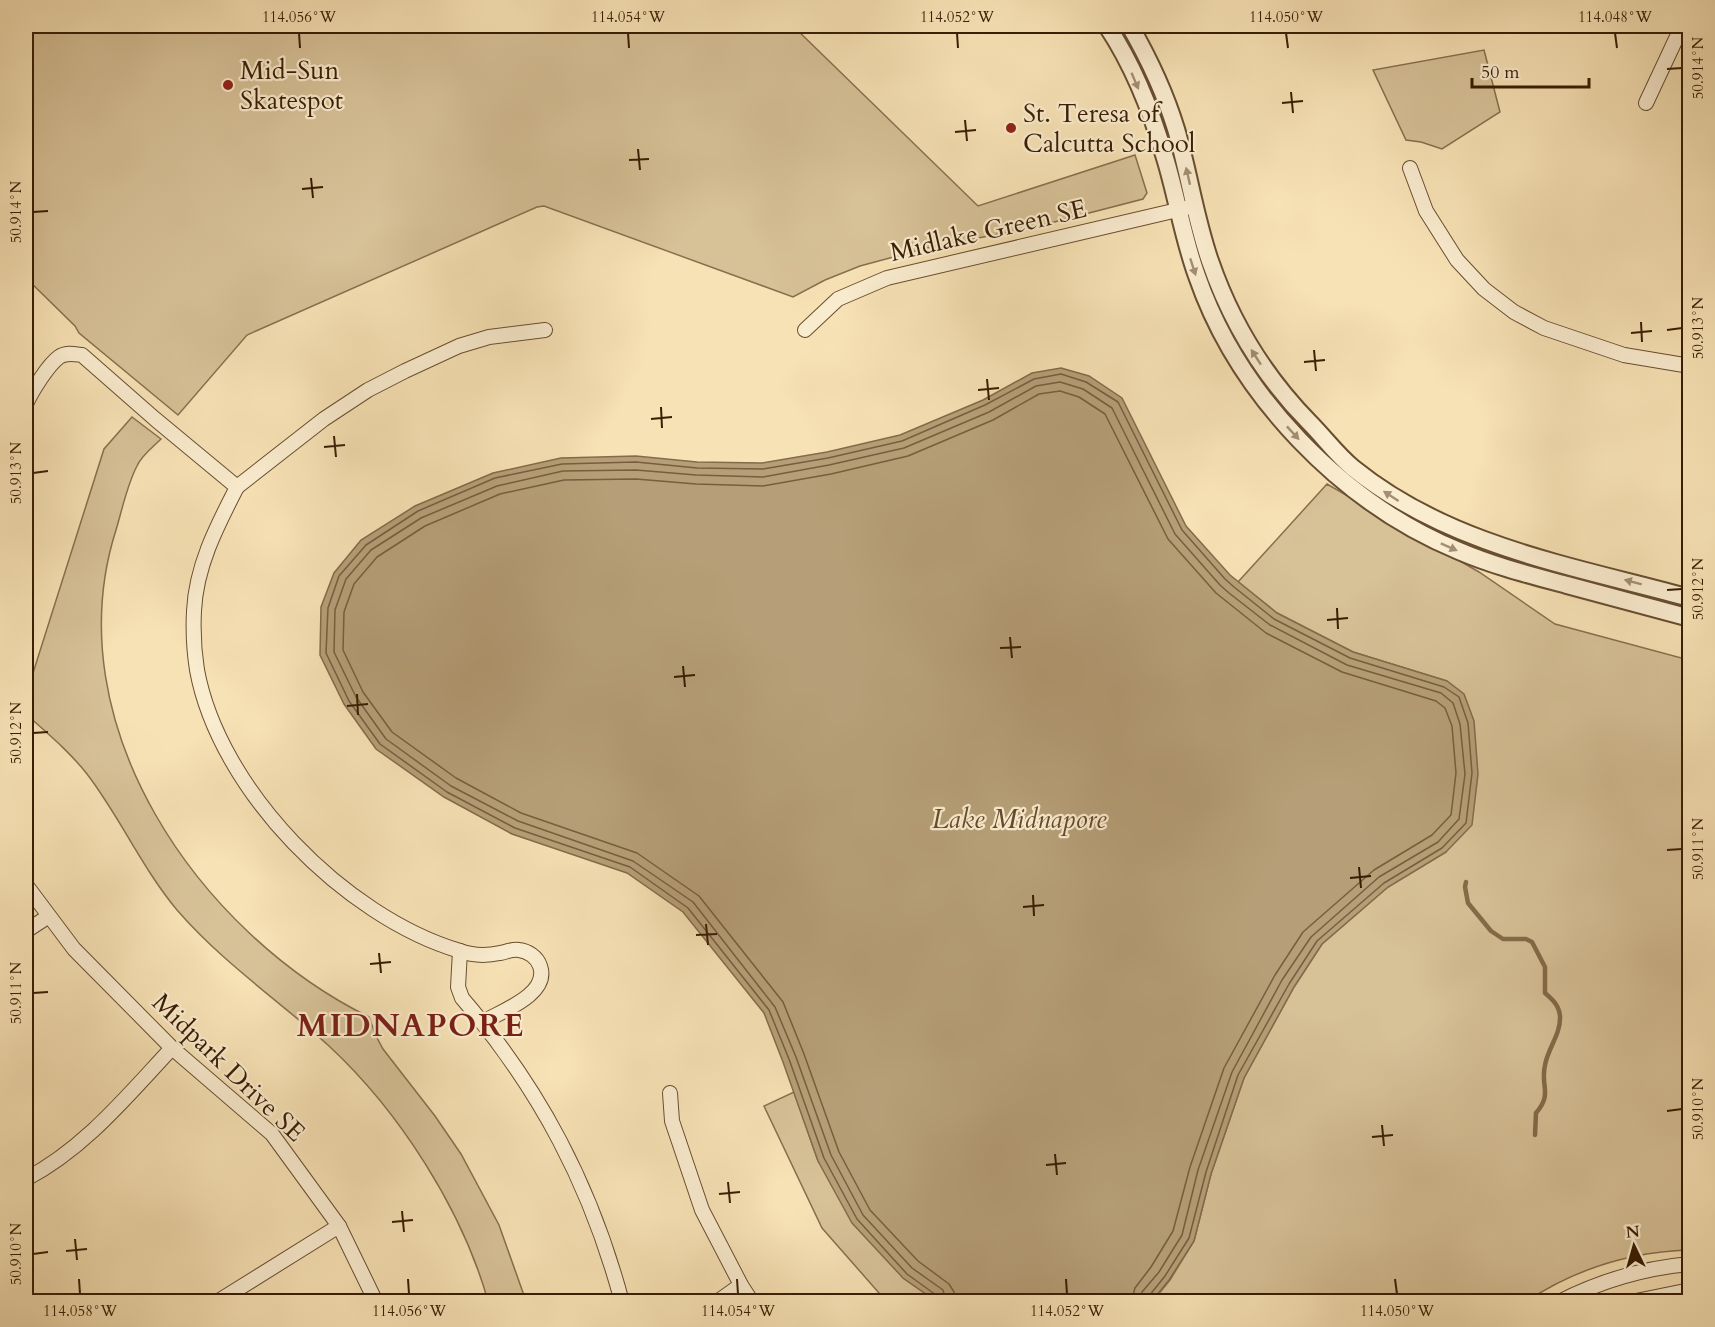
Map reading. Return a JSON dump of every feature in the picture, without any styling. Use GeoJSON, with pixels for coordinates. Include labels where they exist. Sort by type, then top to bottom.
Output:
{"type":"FeatureCollection","features":[{"type":"Feature","properties":{"kind":"street"},"geometry":{"type":"LineString","coordinates":[[1130,26],[1151,65],[1167,103],[1183,157],[1201,233],[1216,278],[1243,336],[1257,360],[1290,403],[1345,472],[1377,506],[1408,526],[1456,550],[1505,568],[1689,618]]}},
{"type":"Feature","properties":{"kind":"street"},"geometry":{"type":"LineString","coordinates":[[1646,103],[1682,26]]}},
{"type":"Feature","properties":{"kind":"street"},"geometry":{"type":"LineString","coordinates":[[1110,27],[1152,120],[1165,158],[1197,278],[1221,333],[1236,359],[1272,410],[1315,455],[1427,517],[1459,532],[1510,549],[1689,598]]}},
{"type":"Feature","properties":{"kind":"street"},"geometry":{"type":"LineString","coordinates":[[1410,168],[1426,211],[1456,260],[1484,289],[1514,312],[1544,328],[1624,355],[1689,366]]}},
{"type":"Feature","properties":{"kind":"street","name":"Midlake Green SE"},"geometry":{"type":"LineString","coordinates":[[805,330],[838,300],[888,278],[1195,206]]}},
{"type":"Feature","properties":{"kind":"street"},"geometry":{"type":"LineString","coordinates":[[483,1022],[532,993],[541,981],[540,966],[532,956],[520,950],[484,956],[471,955],[433,943],[374,910],[312,863],[262,806],[216,729],[198,670],[194,609],[199,577],[207,550],[237,487],[324,419],[368,390],[405,371],[459,346],[489,337],[545,330]]}},
{"type":"Feature","properties":{"kind":"street"},"geometry":{"type":"LineString","coordinates":[[26,404],[51,365],[60,356],[70,353],[82,356],[237,487]]}},
{"type":"Feature","properties":{"kind":"street"},"geometry":{"type":"LineString","coordinates":[[1505,568],[1510,549]]}},
{"type":"Feature","properties":{"kind":"street","name":"Midpark Drive SE"},"geometry":{"type":"LineString","coordinates":[[26,885],[74,949],[172,1048],[272,1134],[339,1226],[376,1302]]}},
{"type":"Feature","properties":{"kind":"street"},"geometry":{"type":"LineString","coordinates":[[26,931],[49,916]]}},
{"type":"Feature","properties":{"kind":"street"},"geometry":{"type":"LineString","coordinates":[[460,951],[458,987],[462,998],[483,1022],[529,1086],[555,1130],[592,1206],[622,1302]]}},
{"type":"Feature","properties":{"kind":"street"},"geometry":{"type":"LineString","coordinates":[[26,1179],[57,1160],[93,1131],[172,1048]]}},
{"type":"Feature","properties":{"kind":"street"},"geometry":{"type":"LineString","coordinates":[[670,1093],[672,1120],[702,1210],[741,1286],[752,1302]]}},
{"type":"Feature","properties":{"kind":"street"},"geometry":{"type":"LineString","coordinates":[[217,1302],[339,1226]]}},
{"type":"Feature","properties":{"kind":"street"},"geometry":{"type":"LineString","coordinates":[[1559,1302],[1625,1276],[1689,1264]]}},
{"type":"Feature","properties":{"kind":"street"},"geometry":{"type":"LineString","coordinates":[[717,1302],[741,1286]]}},
{"type":"Feature","properties":{"kind":"street"},"geometry":{"type":"LineString","coordinates":[[1631,1302],[1689,1290]]}},
{"type":"Feature","properties":{"kind":"shaded area"},"geometry":{"type":"Polygon","coordinates":[[[26,26],[347,26],[349,29],[389,26],[793,26],[978,206],[1135,155],[1147,193],[1143,199],[1035,227],[927,248],[860,266],[825,280],[793,297],[544,206],[537,207],[247,335],[178,415],[79,333],[75,326],[26,278],[26,26]]]}},
{"type":"Feature","properties":{"kind":"shaded area"},"geometry":{"type":"Polygon","coordinates":[[[1484,50],[1500,112],[1442,149],[1406,140],[1373,70],[1484,50]]]}},
{"type":"Feature","properties":{"kind":"shaded area"},"geometry":{"type":"Polygon","coordinates":[[[132,417],[161,439],[141,459],[130,481],[116,530],[102,603],[105,676],[124,747],[156,815],[198,877],[249,933],[307,980],[369,1017],[383,1049],[461,1154],[499,1225],[526,1301],[488,1301],[477,1266],[445,1197],[425,1163],[380,1100],[329,1046],[213,947],[177,910],[164,894],[87,774],[26,714],[26,695],[104,449],[132,417]]]}},
{"type":"Feature","properties":{"kind":"shaded area"},"geometry":{"type":"Polygon","coordinates":[[[1327,484],[1479,572],[1555,624],[1689,660],[1689,1250],[1645,1254],[1604,1264],[1565,1279],[1527,1301],[1152,1302],[1170,1280],[1194,1241],[1211,1174],[1244,1078],[1294,987],[1322,944],[1388,887],[1446,852],[1447,681],[1353,652],[1277,613],[1238,582],[1327,484]]]}},
{"type":"Feature","properties":{"kind":"shaded area"},"geometry":{"type":"Polygon","coordinates":[[[794,1092],[818,1161],[903,1278],[936,1301],[886,1301],[822,1228],[764,1106],[794,1092]]]}},
{"type":"Feature","properties":{"kind":"water","name":"Lake Midnapore"},"geometry":{"type":"Polygon","coordinates":[[[1061,368],[1089,376],[1122,398],[1186,526],[1230,575],[1277,613],[1353,652],[1447,681],[1464,694],[1474,721],[1478,774],[1472,825],[1446,852],[1388,887],[1322,944],[1294,987],[1244,1078],[1211,1174],[1194,1241],[1169,1280],[1152,1301],[936,1301],[903,1278],[852,1223],[818,1161],[764,1013],[683,912],[627,873],[512,834],[444,797],[376,749],[344,704],[320,655],[321,607],[334,573],[361,540],[415,506],[493,473],[561,458],[636,456],[697,462],[762,463],[827,452],[900,435],[983,400],[1032,373],[1061,368]]]}},
{"type":"Feature","properties":{"kind":"waterway"},"geometry":{"type":"LineString","coordinates":[[1466,882],[1468,903],[1491,931],[1503,939],[1526,939],[1532,942],[1545,967],[1545,993],[1555,1003],[1559,1012],[1560,1023],[1545,1065],[1545,1095],[1536,1113],[1535,1135]]}},
{"type":"Feature","properties":{"kind":"place","name":"Mid-Sun Skatespot"},"geometry":{"type":"Point","coordinates":[228,85]}},
{"type":"Feature","properties":{"kind":"place","name":"St. Teresa of Calcutta School"},"geometry":{"type":"Point","coordinates":[1011,128]}},
{"type":"Feature","properties":{"kind":"district","name":"MIDNAPORE"},"geometry":{"type":"Point","coordinates":[411,1025]}}]}
